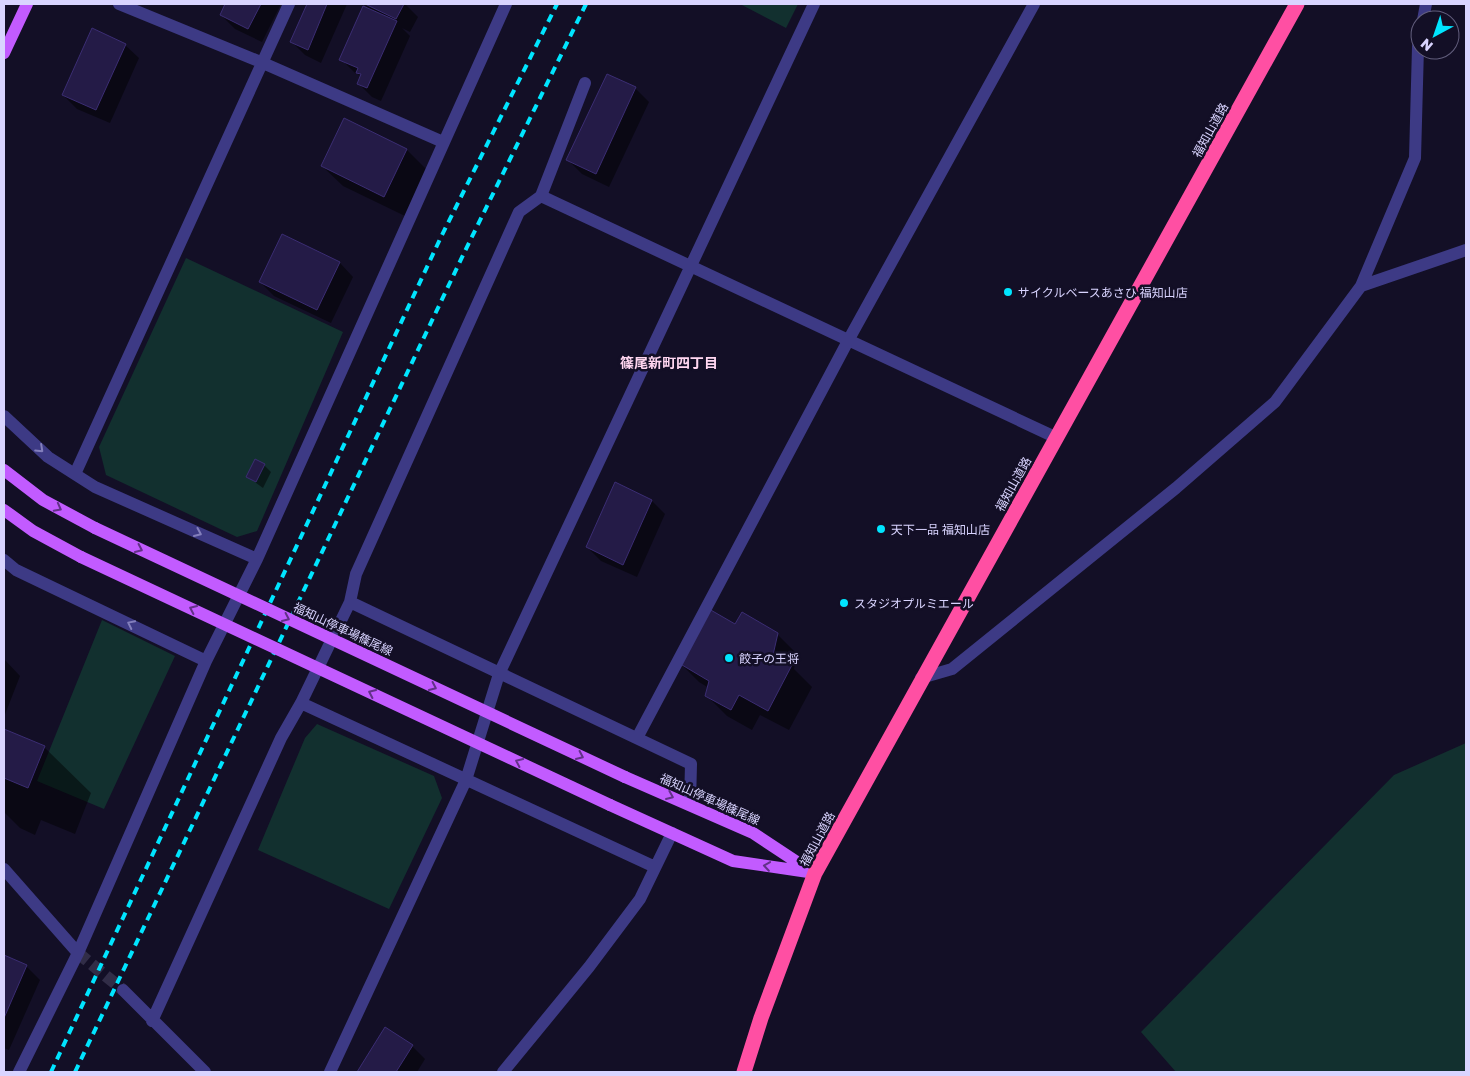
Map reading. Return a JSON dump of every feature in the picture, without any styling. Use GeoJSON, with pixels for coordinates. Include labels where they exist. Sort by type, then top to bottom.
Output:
{"type":"FeatureCollection","features":[{"type":"Feature","properties":{"kind":"highway","name":"福知山道路"},"geometry":{"type":"LineString","coordinates":[[744,1072],[761,1018],[815,873],[921,678],[1057,438],[1297,4]]}},
{"type":"Feature","properties":{"kind":"main road"},"geometry":{"type":"LineString","coordinates":[[4,53],[27,4]]}},
{"type":"Feature","properties":{"kind":"main road","name":"福知山停車場篠尾線"},"geometry":{"type":"LineString","coordinates":[[4,470],[43,500],[95,528],[626,777],[753,832],[815,873]]}},
{"type":"Feature","properties":{"kind":"main road"},"geometry":{"type":"LineString","coordinates":[[4,510],[33,531],[81,557],[733,861],[815,873]]}},
{"type":"Feature","properties":{"kind":"street"},"geometry":{"type":"LineString","coordinates":[[118,4],[263,63],[443,142]]}},
{"type":"Feature","properties":{"kind":"street"},"geometry":{"type":"LineString","coordinates":[[75,474],[289,4]]}},
{"type":"Feature","properties":{"kind":"street"},"geometry":{"type":"LineString","coordinates":[[19,1072],[78,953],[206,661],[257,559],[506,4]]}},
{"type":"Feature","properties":{"kind":"street"},"geometry":{"type":"LineString","coordinates":[[330,1072],[466,780],[499,674],[814,4]]}},
{"type":"Feature","properties":{"kind":"street"},"geometry":{"type":"LineString","coordinates":[[637,738],[849,339],[1034,4]]}},
{"type":"Feature","properties":{"kind":"street"},"geometry":{"type":"LineString","coordinates":[[921,678],[952,669],[1176,488],[1275,402],[1361,286],[1415,158],[1418,60]]}},
{"type":"Feature","properties":{"kind":"street"},"geometry":{"type":"LineString","coordinates":[[152,1021],[281,738],[301,703],[350,602],[356,574],[519,212],[541,196],[585,84]]}},
{"type":"Feature","properties":{"kind":"street"},"geometry":{"type":"LineString","coordinates":[[541,196],[1057,438]]}},
{"type":"Feature","properties":{"kind":"street"},"geometry":{"type":"LineString","coordinates":[[1361,286],[1466,250]]}},
{"type":"Feature","properties":{"kind":"street"},"geometry":{"type":"LineString","coordinates":[[4,416],[48,457],[94,487],[257,559]]}},
{"type":"Feature","properties":{"kind":"street"},"geometry":{"type":"LineString","coordinates":[[4,560],[16,570],[206,661]]}},
{"type":"Feature","properties":{"kind":"street"},"geometry":{"type":"LineString","coordinates":[[350,602],[691,764],[690,804]]}},
{"type":"Feature","properties":{"kind":"street"},"geometry":{"type":"LineString","coordinates":[[301,703],[655,867]]}},
{"type":"Feature","properties":{"kind":"street"},"geometry":{"type":"LineString","coordinates":[[503,1072],[590,967],[640,899],[672,833]]}},
{"type":"Feature","properties":{"kind":"street"},"geometry":{"type":"LineString","coordinates":[[4,869],[78,953]]}},
{"type":"Feature","properties":{"kind":"street"},"geometry":{"type":"LineString","coordinates":[[123,990],[205,1072]]}},
{"type":"Feature","properties":{"kind":"green space"},"geometry":{"type":"Polygon","coordinates":[[[740,4],[798,4],[786,28],[740,4]]]}},
{"type":"Feature","properties":{"kind":"green space"},"geometry":{"type":"Polygon","coordinates":[[[186,258],[343,332],[257,531],[237,537],[106,475],[99,447],[186,258]]]}},
{"type":"Feature","properties":{"kind":"green space"},"geometry":{"type":"Polygon","coordinates":[[[102,620],[175,656],[104,809],[37,781],[102,620]]]}},
{"type":"Feature","properties":{"kind":"green space"},"geometry":{"type":"Polygon","coordinates":[[[317,724],[434,776],[442,798],[389,909],[258,850],[305,738],[317,724]]]}},
{"type":"Feature","properties":{"kind":"green space"},"geometry":{"type":"Polygon","coordinates":[[[1466,743],[1466,1072],[1176,1072],[1141,1032],[1394,775],[1466,743]]]}},
{"type":"Feature","properties":{"kind":"building"},"geometry":{"type":"Polygon","coordinates":[[[225,4],[261,4],[248,29],[220,15],[225,4]]]}},
{"type":"Feature","properties":{"kind":"building"},"geometry":{"type":"Polygon","coordinates":[[[307,4],[327,4],[308,50],[290,42],[307,4]]]}},
{"type":"Feature","properties":{"kind":"building"},"geometry":{"type":"Polygon","coordinates":[[[365,4],[404,4],[396,19],[365,4]]]}},
{"type":"Feature","properties":{"kind":"building"},"geometry":{"type":"Polygon","coordinates":[[[363,6],[397,21],[367,88],[357,84],[361,74],[356,73],[358,68],[339,60],[363,6]]]}},
{"type":"Feature","properties":{"kind":"building"},"geometry":{"type":"Polygon","coordinates":[[[92,28],[126,44],[96,110],[62,95],[92,28]]]}},
{"type":"Feature","properties":{"kind":"building"},"geometry":{"type":"Polygon","coordinates":[[[607,74],[636,87],[596,174],[566,160],[607,74]]]}},
{"type":"Feature","properties":{"kind":"building"},"geometry":{"type":"Polygon","coordinates":[[[344,118],[407,149],[384,197],[321,166],[344,118]]]}},
{"type":"Feature","properties":{"kind":"building"},"geometry":{"type":"Polygon","coordinates":[[[282,234],[340,262],[317,310],[259,282],[282,234]]]}},
{"type":"Feature","properties":{"kind":"building"},"geometry":{"type":"Polygon","coordinates":[[[255,459],[265,464],[256,482],[246,477],[255,459]]]}},
{"type":"Feature","properties":{"kind":"building"},"geometry":{"type":"Polygon","coordinates":[[[615,482],[652,500],[623,565],[586,547],[615,482]]]}},
{"type":"Feature","properties":{"kind":"building","name":"餃子の王将"},"geometry":{"type":"Polygon","coordinates":[[[709,609],[735,624],[742,612],[778,633],[773,655],[792,665],[768,711],[739,695],[731,710],[705,696],[709,681],[677,662],[709,609]]]}},
{"type":"Feature","properties":{"kind":"building"},"geometry":{"type":"Polygon","coordinates":[[[4,729],[45,746],[28,788],[4,778],[4,729]]]}},
{"type":"Feature","properties":{"kind":"building"},"geometry":{"type":"Polygon","coordinates":[[[4,955],[27,965],[4,1018],[4,955]]]}},
{"type":"Feature","properties":{"kind":"building"},"geometry":{"type":"Polygon","coordinates":[[[385,1027],[413,1045],[396,1072],[357,1072],[385,1027]]]}},
{"type":"Feature","properties":{"kind":"tunnel"},"geometry":{"type":"LineString","coordinates":[[78,953],[123,990]]}},
{"type":"Feature","properties":{"kind":"railway"},"geometry":{"type":"LineString","coordinates":[[51,1072],[441,237],[557,4]]}},
{"type":"Feature","properties":{"kind":"railway"},"geometry":{"type":"LineString","coordinates":[[75,1072],[465,251],[586,4]]}},
{"type":"Feature","properties":{"kind":"place","name":"サイクルベースあさひ 福知山店"},"geometry":{"type":"Point","coordinates":[1008,292]}},
{"type":"Feature","properties":{"kind":"place","name":"天下一品 福知山店"},"geometry":{"type":"Point","coordinates":[881,529]}},
{"type":"Feature","properties":{"kind":"place","name":"スタジオプルミエール"},"geometry":{"type":"Point","coordinates":[844,603]}},
{"type":"Feature","properties":{"kind":"place","name":"餃子の王将"},"geometry":{"type":"Point","coordinates":[729,658]}},
{"type":"Feature","properties":{"kind":"district","name":"篠尾新町四丁目"},"geometry":{"type":"Point","coordinates":[669,362]}}]}
